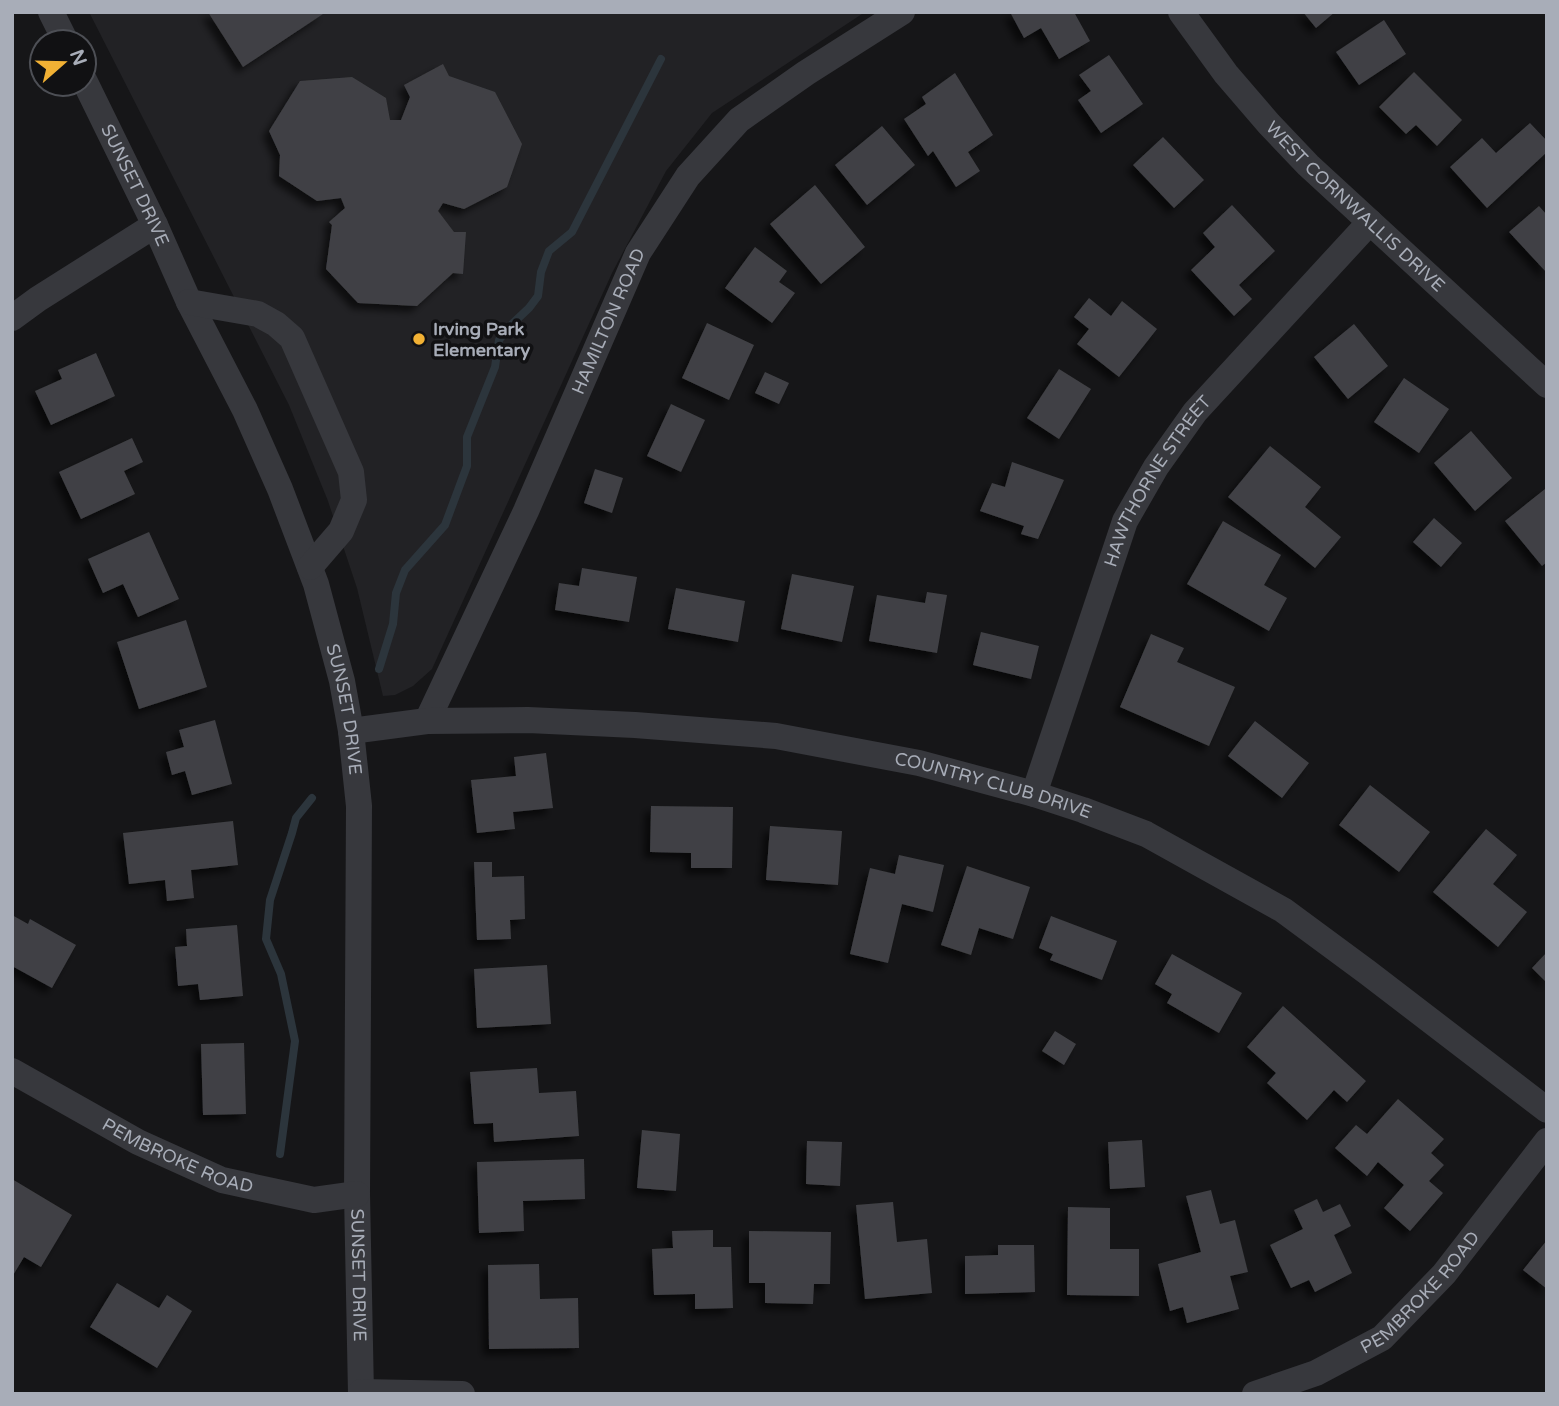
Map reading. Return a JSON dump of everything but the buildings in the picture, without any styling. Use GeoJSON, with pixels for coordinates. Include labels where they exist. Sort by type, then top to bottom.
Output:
{"type":"FeatureCollection","features":[{"type":"Feature","properties":{"kind":"street"},"geometry":{"type":"LineString","coordinates":[[51,12],[59,28]]}},
{"type":"Feature","properties":{"kind":"street","name":"HAMILTON ROAD"},"geometry":{"type":"LineString","coordinates":[[428,721],[526,511],[638,253],[688,176],[739,120],[806,73],[902,12]]}},
{"type":"Feature","properties":{"kind":"street","name":"WEST CORNWALLIS DRIVE"},"geometry":{"type":"LineString","coordinates":[[1181,12],[1226,74],[1307,165],[1547,385]]}},
{"type":"Feature","properties":{"kind":"street","name":"SUNSET DRIVE"},"geometry":{"type":"LineString","coordinates":[[93,98],[280,489],[316,584],[342,681],[351,731],[359,806],[357,1194],[361,1393]]}},
{"type":"Feature","properties":{"kind":"street","name":"HAWTHORNE STREET"},"geometry":{"type":"LineString","coordinates":[[1034,793],[1125,521],[1156,467],[1195,412],[1370,222]]}},
{"type":"Feature","properties":{"kind":"street"},"geometry":{"type":"LineString","coordinates":[[12,318],[155,225]]}},
{"type":"Feature","properties":{"kind":"street"},"geometry":{"type":"LineString","coordinates":[[189,302],[258,314],[276,324],[292,338],[351,472],[354,500],[341,531],[310,567]]}},
{"type":"Feature","properties":{"kind":"street","name":"COUNTRY CLUB DRIVE"},"geometry":{"type":"LineString","coordinates":[[351,731],[428,721],[541,721],[776,736],[919,763],[1034,793],[1146,834],[1283,910],[1547,1110]]}},
{"type":"Feature","properties":{"kind":"street","name":"PEMBROKE ROAD"},"geometry":{"type":"LineString","coordinates":[[12,1071],[138,1142],[222,1180],[314,1200],[357,1194]]}},
{"type":"Feature","properties":{"kind":"street","name":"PEMBROKE ROAD"},"geometry":{"type":"LineString","coordinates":[[1255,1394],[1316,1373],[1382,1338],[1444,1274],[1547,1141]]}},
{"type":"Feature","properties":{"kind":"street"},"geometry":{"type":"LineString","coordinates":[[361,1393],[461,1394]]}},
{"type":"Feature","properties":{"kind":"shaded area","name":"Irving Park Elementary"},"geometry":{"type":"Polygon","coordinates":[[[89,12],[865,12],[712,113],[666,171],[612,273],[432,669],[413,686],[395,695],[383,696],[357,588],[328,501],[289,405],[89,12]]]}},
{"type":"Feature","properties":{"kind":"waterway"},"geometry":{"type":"LineString","coordinates":[[379,669],[393,624],[396,593],[405,570],[445,525],[467,466],[467,437],[495,367],[499,340],[538,296],[541,272],[549,251],[572,232],[661,59]]}},
{"type":"Feature","properties":{"kind":"waterway"},"geometry":{"type":"LineString","coordinates":[[280,1154],[295,1041],[281,974],[266,939],[270,900],[296,818],[312,798]]}},
{"type":"Feature","properties":{"kind":"place","name":"Irving Park Elementary"},"geometry":{"type":"Point","coordinates":[419,339]}}]}
